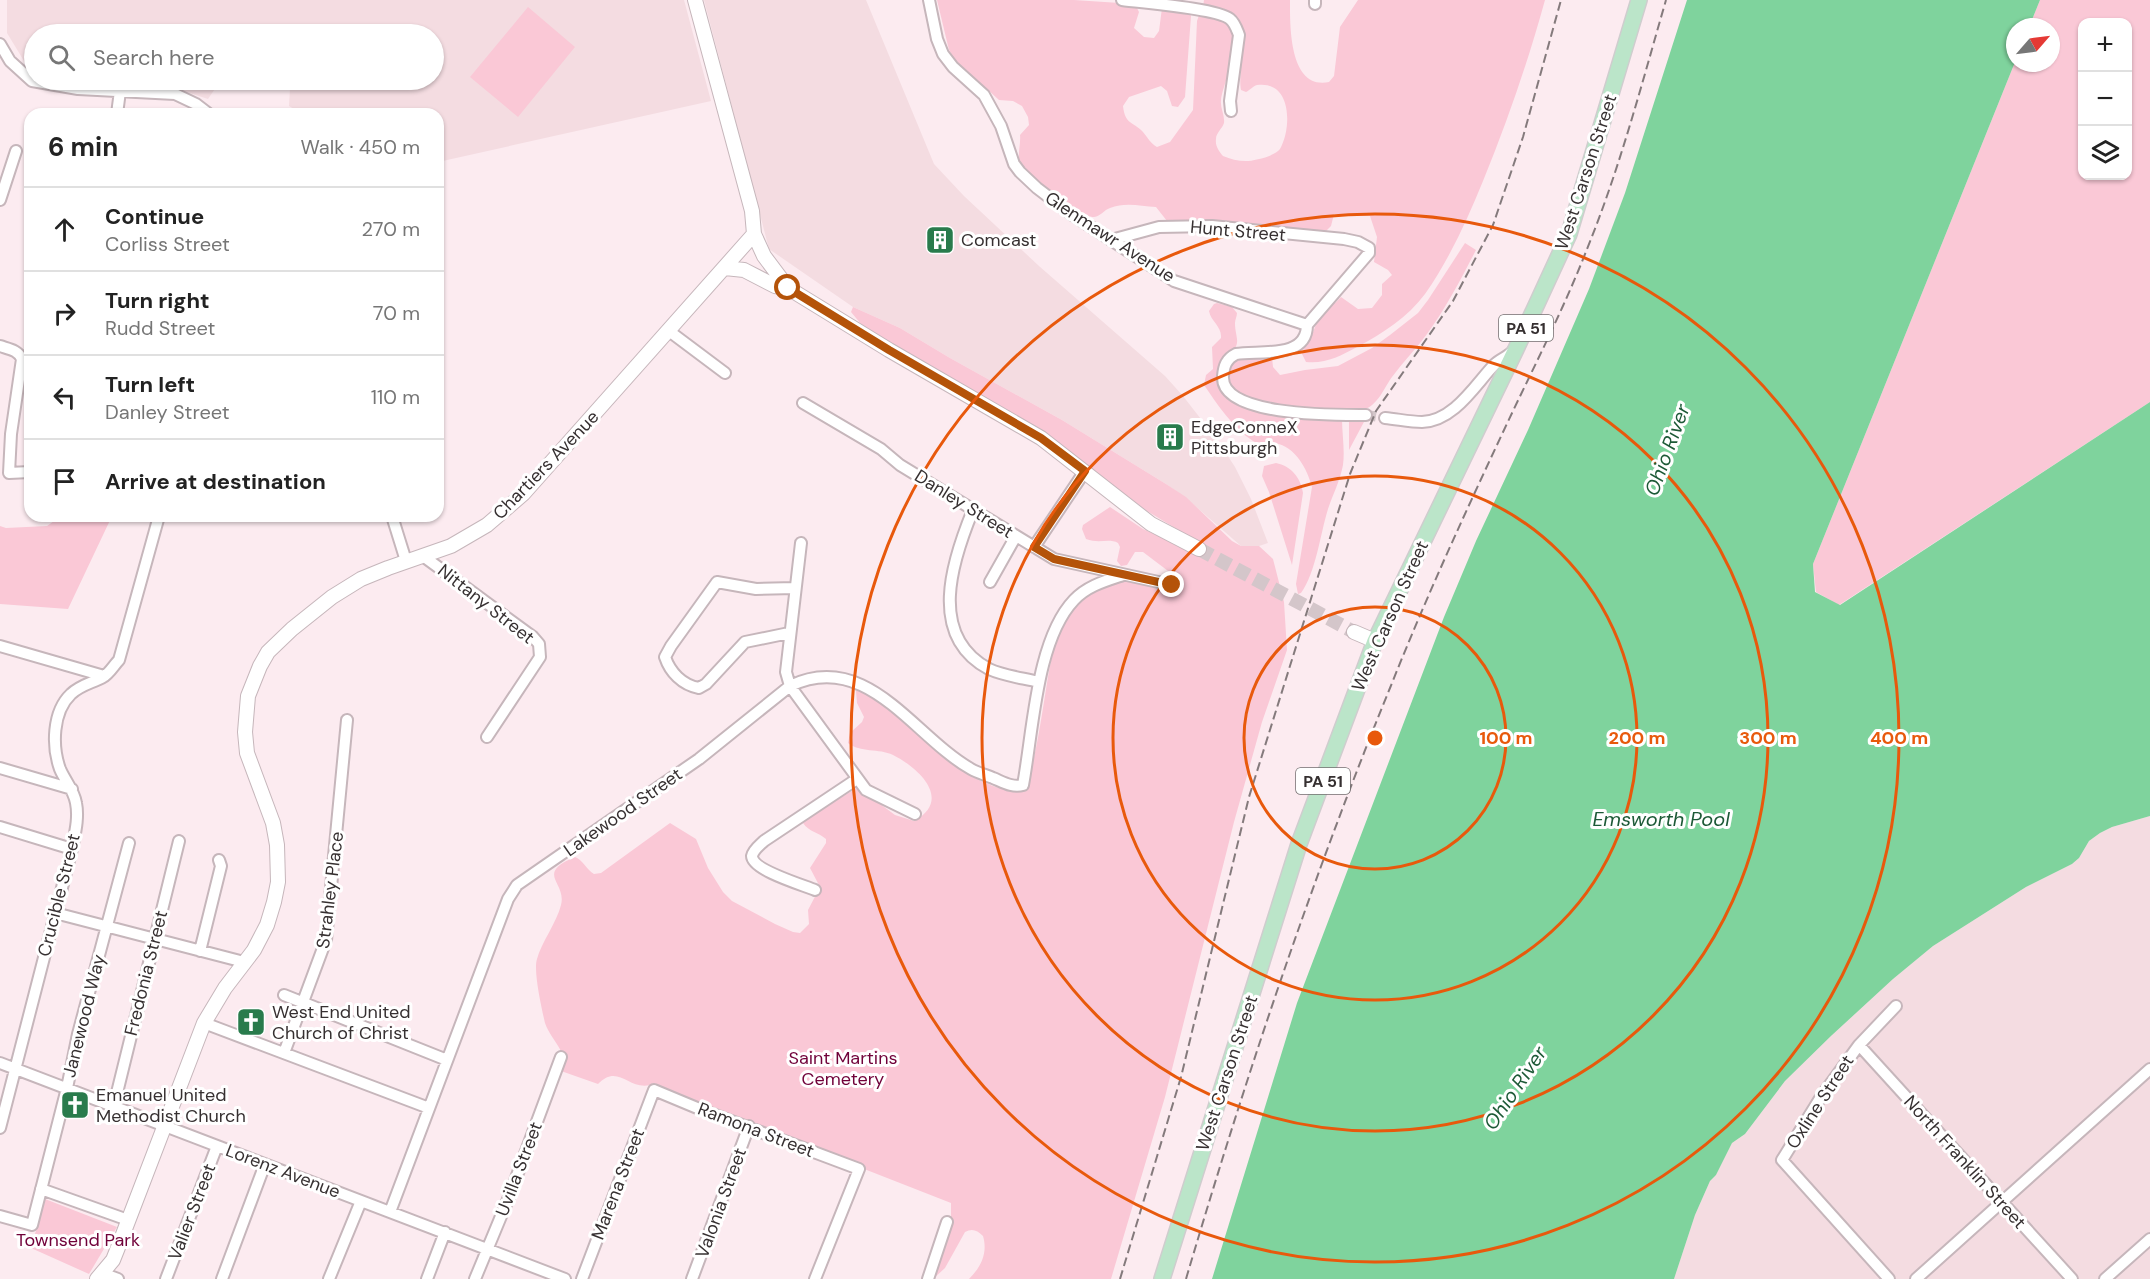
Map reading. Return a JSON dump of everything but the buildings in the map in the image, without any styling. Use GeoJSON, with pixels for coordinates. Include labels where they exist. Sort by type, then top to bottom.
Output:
{"type":"FeatureCollection","features":[{"type":"Feature","properties":{"kind":"main road","name":"West Carson Street"},"geometry":{"type":"LineString","coordinates":[[1162,1279],[1299,844],[1375,642],[1569,234],[1639,0]]}},
{"type":"Feature","properties":{"kind":"street"},"geometry":{"type":"LineString","coordinates":[[695,0],[752,211],[754,234],[764,256],[788,288],[889,350],[1041,438],[1151,524],[1199,549]]}},
{"type":"Feature","properties":{"kind":"street","name":"Glenmawr Avenue"},"geometry":{"type":"LineString","coordinates":[[929,0],[937,39],[943,54],[953,67],[984,95],[1001,126],[1014,164],[1037,188],[1071,214],[1174,281],[1307,326]]}},
{"type":"Feature","properties":{"kind":"street"},"geometry":{"type":"LineString","coordinates":[[1122,0],[1200,5],[1229,18],[1239,35],[1230,101],[1231,111]]}},
{"type":"Feature","properties":{"kind":"street"},"geometry":{"type":"LineString","coordinates":[[0,44],[10,61],[24,74]]}},
{"type":"Feature","properties":{"kind":"street"},"geometry":{"type":"LineString","coordinates":[[92,90],[175,94],[201,108]]}},
{"type":"Feature","properties":{"kind":"street"},"geometry":{"type":"LineString","coordinates":[[118,108],[120,92]]}},
{"type":"Feature","properties":{"kind":"street"},"geometry":{"type":"LineString","coordinates":[[0,200],[15,151]]}},
{"type":"Feature","properties":{"kind":"street","name":"Hunt Street"},"geometry":{"type":"LineString","coordinates":[[1111,240],[1134,232],[1170,226],[1212,226],[1344,239],[1366,244],[1369,253],[1307,326]]}},
{"type":"Feature","properties":{"kind":"street","name":"Chartiers Avenue"},"geometry":{"type":"LineString","coordinates":[[99,1276],[113,1260],[204,1023],[225,987],[254,950],[267,925],[274,902],[278,882],[277,845],[273,823],[247,753],[245,714],[256,673],[268,652],[310,613],[362,579],[451,546],[504,512],[523,494],[754,234]]}},
{"type":"Feature","properties":{"kind":"street"},"geometry":{"type":"LineString","coordinates":[[725,268],[744,270],[776,286],[788,288]]}},
{"type":"Feature","properties":{"kind":"street"},"geometry":{"type":"LineString","coordinates":[[1307,326],[1305,337],[1298,346],[1281,351],[1236,354],[1230,357],[1225,363],[1223,375],[1226,390],[1247,404],[1271,409],[1366,415]]}},
{"type":"Feature","properties":{"kind":"street"},"geometry":{"type":"LineString","coordinates":[[669,331],[725,373]]}},
{"type":"Feature","properties":{"kind":"street"},"geometry":{"type":"LineString","coordinates":[[0,346],[20,354],[22,359],[22,369],[5,433],[9,473],[24,472]]}},
{"type":"Feature","properties":{"kind":"street"},"geometry":{"type":"LineString","coordinates":[[1384,418],[1424,422],[1438,419],[1453,409],[1484,378],[1494,364],[1516,349]]}},
{"type":"Feature","properties":{"kind":"street","name":"Danley Street"},"geometry":{"type":"LineString","coordinates":[[803,403],[881,449],[900,465],[1054,559],[1172,585]]}},
{"type":"Feature","properties":{"kind":"street"},"geometry":{"type":"LineString","coordinates":[[1034,547],[1085,471]]}},
{"type":"Feature","properties":{"kind":"street"},"geometry":{"type":"LineString","coordinates":[[973,510],[960,541],[950,592],[951,619],[957,637],[966,651],[990,669],[1039,682],[1057,626],[1074,600],[1094,584],[1123,575]]}},
{"type":"Feature","properties":{"kind":"street","name":"Crucible Street"},"geometry":{"type":"LineString","coordinates":[[0,1128],[72,849],[78,816],[72,789],[59,767],[55,729],[60,710],[70,695],[87,683],[105,676],[119,660],[157,522]]}},
{"type":"Feature","properties":{"kind":"street"},"geometry":{"type":"LineString","coordinates":[[394,522],[406,561]]}},
{"type":"Feature","properties":{"kind":"street"},"geometry":{"type":"LineString","coordinates":[[990,582],[1016,536]]}},
{"type":"Feature","properties":{"kind":"street"},"geometry":{"type":"LineString","coordinates":[[801,543],[789,633],[786,672],[790,686],[866,790],[915,814]]}},
{"type":"Feature","properties":{"kind":"street","name":"Nittany Street"},"geometry":{"type":"LineString","coordinates":[[423,556],[533,637],[538,644],[540,657],[487,737]]}},
{"type":"Feature","properties":{"kind":"street"},"geometry":{"type":"LineString","coordinates":[[789,633],[745,642],[706,684],[699,688],[692,687],[679,679],[669,669],[665,657],[717,582],[756,589],[795,588]]}},
{"type":"Feature","properties":{"kind":"street"},"geometry":{"type":"LineString","coordinates":[[1354,632],[1375,642]]}},
{"type":"Feature","properties":{"kind":"street"},"geometry":{"type":"LineString","coordinates":[[0,646],[105,676]]}},
{"type":"Feature","properties":{"kind":"street","name":"Lakewood Street"},"geometry":{"type":"LineString","coordinates":[[390,1212],[512,891],[517,885],[699,759],[790,686],[803,680],[826,676],[867,687],[895,706],[972,770],[1015,787],[1023,785],[1039,682]]}},
{"type":"Feature","properties":{"kind":"street","name":"Strahley Place"},"geometry":{"type":"LineString","coordinates":[[284,1053],[326,940],[347,720]]}},
{"type":"Feature","properties":{"kind":"street"},"geometry":{"type":"LineString","coordinates":[[0,768],[72,789]]}},
{"type":"Feature","properties":{"kind":"street"},"geometry":{"type":"LineString","coordinates":[[815,890],[762,869],[752,856],[764,841],[857,779]]}},
{"type":"Feature","properties":{"kind":"street"},"geometry":{"type":"LineString","coordinates":[[0,827],[72,849]]}},
{"type":"Feature","properties":{"kind":"street","name":"Fredonia Street"},"geometry":{"type":"LineString","coordinates":[[114,1105],[179,841]]}},
{"type":"Feature","properties":{"kind":"street","name":"Janewood Way"},"geometry":{"type":"LineString","coordinates":[[0,1216],[32,1225],[67,1088],[78,1034],[129,843]]}},
{"type":"Feature","properties":{"kind":"street"},"geometry":{"type":"LineString","coordinates":[[200,951],[220,866],[219,860]]}},
{"type":"Feature","properties":{"kind":"street"},"geometry":{"type":"LineString","coordinates":[[55,913],[243,962]]}},
{"type":"Feature","properties":{"kind":"street"},"geometry":{"type":"LineString","coordinates":[[284,995],[447,1060]]}},
{"type":"Feature","properties":{"kind":"street","name":"Oxline Street"},"geometry":{"type":"LineString","coordinates":[[1889,1279],[1782,1160],[1821,1097],[1858,1045],[1896,1006]]}},
{"type":"Feature","properties":{"kind":"street"},"geometry":{"type":"LineString","coordinates":[[204,1023],[429,1108]]}},
{"type":"Feature","properties":{"kind":"street","name":"North Franklin Street"},"geometry":{"type":"LineString","coordinates":[[1858,1045],[2072,1279]]}},
{"type":"Feature","properties":{"kind":"street","name":"Uvilla Street"},"geometry":{"type":"LineString","coordinates":[[475,1279],[561,1058]]}},
{"type":"Feature","properties":{"kind":"street","name":"Lorenz Avenue"},"geometry":{"type":"LineString","coordinates":[[0,1063],[565,1279]]}},
{"type":"Feature","properties":{"kind":"street"},"geometry":{"type":"LineString","coordinates":[[1916,1279],[2150,1069]]}},
{"type":"Feature","properties":{"kind":"street","name":"Ramona Street"},"geometry":{"type":"LineString","coordinates":[[654,1090],[858,1169],[815,1279]]}},
{"type":"Feature","properties":{"kind":"street","name":"Marena Street"},"geometry":{"type":"LineString","coordinates":[[582,1279],[654,1090]]}},
{"type":"Feature","properties":{"kind":"street","name":"Valonia Street"},"geometry":{"type":"LineString","coordinates":[[692,1279],[749,1126]]}},
{"type":"Feature","properties":{"kind":"street","name":"Valier Street"},"geometry":{"type":"LineString","coordinates":[[166,1279],[218,1146]]}},
{"type":"Feature","properties":{"kind":"street"},"geometry":{"type":"LineString","coordinates":[[222,1279],[265,1164]]}},
{"type":"Feature","properties":{"kind":"street"},"geometry":{"type":"LineString","coordinates":[[41,1189],[128,1220]]}},
{"type":"Feature","properties":{"kind":"street"},"geometry":{"type":"LineString","coordinates":[[329,1279],[361,1201]]}},
{"type":"Feature","properties":{"kind":"street"},"geometry":{"type":"LineString","coordinates":[[928,1279],[947,1222]]}},
{"type":"Feature","properties":{"kind":"street"},"geometry":{"type":"LineString","coordinates":[[427,1279],[444,1232]]}},
{"type":"Feature","properties":{"kind":"street"},"geometry":{"type":"LineString","coordinates":[[2105,1279],[2150,1239]]}},
{"type":"Feature","properties":{"kind":"street"},"geometry":{"type":"LineString","coordinates":[[99,1276],[118,1279]]}},
{"type":"Feature","properties":{"kind":"shaded area"},"geometry":{"type":"Polygon","coordinates":[[[7,0],[684,0],[711,101],[444,161],[444,108],[292,108],[289,106],[290,90],[444,90],[444,24],[24,24],[24,61],[7,33],[7,0]]]}},
{"type":"Feature","properties":{"kind":"shaded area"},"geometry":{"type":"Polygon","coordinates":[[[704,0],[866,0],[934,164],[964,196],[1039,266],[1165,376],[1183,396],[1235,467],[1251,499],[1268,543],[1259,546],[1241,546],[1186,498],[1166,484],[1062,420],[900,328],[853,307],[769,249],[704,0]]]}},
{"type":"Feature","properties":{"kind":"shaded area"},"geometry":{"type":"Polygon","coordinates":[[[180,90],[214,90],[208,99],[180,90]]]}},
{"type":"Feature","properties":{"kind":"shaded area"},"geometry":{"type":"Polygon","coordinates":[[[2150,816],[2150,1279],[1674,1279],[1695,1215],[1710,1181],[1716,1175],[1732,1143],[1745,1134],[1785,1081],[1831,1036],[1933,946],[2026,887],[2072,864],[2079,858],[2089,841],[2100,833],[2112,827],[2150,816]]]}},
{"type":"Feature","properties":{"kind":"green space"},"geometry":{"type":"Polygon","coordinates":[[[937,0],[1074,0],[1135,4],[1139,12],[1134,28],[1144,37],[1154,38],[1159,31],[1162,8],[1189,11],[1191,16],[1185,97],[1178,107],[1172,106],[1167,91],[1161,86],[1129,97],[1123,106],[1128,120],[1157,147],[1170,142],[1193,110],[1199,15],[1222,18],[1231,24],[1235,33],[1235,44],[1234,56],[1221,100],[1224,123],[1217,135],[1216,144],[1223,156],[1246,161],[1269,156],[1280,149],[1286,129],[1286,107],[1277,90],[1269,85],[1257,85],[1246,92],[1241,90],[1242,39],[1237,21],[1230,15],[1203,7],[1204,0],[1290,0],[1290,25],[1294,54],[1299,66],[1306,76],[1316,82],[1329,82],[1334,76],[1340,27],[1358,0],[1545,0],[1509,114],[1492,159],[1464,225],[1434,281],[1411,310],[1385,331],[1339,356],[1326,361],[1306,362],[1302,354],[1304,347],[1312,335],[1319,316],[1331,301],[1335,303],[1341,297],[1358,309],[1372,308],[1382,295],[1382,284],[1392,275],[1374,262],[1377,237],[1370,216],[1334,214],[1331,226],[1325,232],[1215,222],[1167,221],[1156,207],[1138,205],[1116,206],[1094,217],[1087,215],[1043,186],[1020,162],[1020,135],[1029,125],[1028,117],[1022,106],[1013,101],[999,100],[954,59],[949,50],[937,0]]]}},
{"type":"Feature","properties":{"kind":"green space"},"geometry":{"type":"Polygon","coordinates":[[[2040,0],[2150,0],[2150,402],[1839,605],[1816,592],[1813,564],[2011,72],[2060,72],[2060,18],[2033,18],[2040,0]]]}},
{"type":"Feature","properties":{"kind":"green space"},"geometry":{"type":"Polygon","coordinates":[[[528,7],[575,47],[518,117],[470,77],[528,7]]]}},
{"type":"Feature","properties":{"kind":"green space"},"geometry":{"type":"Polygon","coordinates":[[[1465,243],[1476,250],[1447,304],[1427,334],[1392,377],[1380,397],[1368,408],[1362,411],[1278,405],[1231,389],[1227,370],[1230,363],[1242,356],[1272,357],[1273,367],[1280,375],[1338,366],[1372,348],[1418,313],[1465,243]]]}},
{"type":"Feature","properties":{"kind":"green space"},"geometry":{"type":"Polygon","coordinates":[[[1217,303],[1232,307],[1237,313],[1235,323],[1237,344],[1228,355],[1225,394],[1249,408],[1264,412],[1342,418],[1344,454],[1342,471],[1328,509],[1310,575],[1301,593],[1298,594],[1296,584],[1312,487],[1304,466],[1295,454],[1282,445],[1259,444],[1246,436],[1226,415],[1204,385],[1206,375],[1213,369],[1212,347],[1221,338],[1220,330],[1209,311],[1217,303]]]}},
{"type":"Feature","properties":{"kind":"green space","name":"Saint Martins Cemetery"},"geometry":{"type":"Polygon","coordinates":[[[853,307],[900,328],[1062,420],[1186,497],[1232,541],[1241,546],[1259,546],[1273,559],[1284,602],[1287,650],[1262,722],[1234,822],[1165,1097],[1111,1279],[969,1279],[980,1265],[985,1248],[983,1236],[972,1230],[965,1232],[945,1268],[933,1279],[951,1226],[951,1203],[650,1085],[642,1086],[617,1076],[605,1078],[598,1084],[561,1071],[565,1053],[561,1051],[545,1023],[538,991],[536,965],[539,953],[561,905],[562,897],[554,874],[556,868],[563,863],[575,857],[594,874],[601,873],[670,823],[696,839],[708,868],[723,892],[732,901],[775,924],[800,933],[809,924],[808,910],[820,887],[810,868],[826,843],[826,839],[805,826],[804,820],[855,789],[860,789],[895,815],[914,821],[925,813],[931,804],[928,785],[913,768],[888,753],[858,748],[848,743],[850,733],[864,717],[857,703],[856,691],[860,689],[891,708],[947,758],[972,776],[1002,789],[1017,791],[1022,789],[1027,782],[1036,750],[1049,672],[1058,637],[1075,606],[1095,589],[1119,580],[1131,580],[1166,591],[1177,589],[1176,577],[1143,552],[1135,552],[1127,565],[1121,566],[1117,561],[1120,547],[1118,543],[1086,539],[1082,529],[1083,525],[1110,507],[1143,529],[1176,544],[1190,537],[1147,511],[1050,437],[861,324],[851,312],[853,307]]]}},
{"type":"Feature","properties":{"kind":"green space"},"geometry":{"type":"Polygon","coordinates":[[[1349,417],[1365,420],[1349,450],[1349,417]]]}},
{"type":"Feature","properties":{"kind":"green space"},"geometry":{"type":"Polygon","coordinates":[[[1276,463],[1286,467],[1294,474],[1300,482],[1303,493],[1292,565],[1262,476],[1264,466],[1276,463]]]}},
{"type":"Feature","properties":{"kind":"green space"},"geometry":{"type":"Polygon","coordinates":[[[53,522],[109,522],[68,609],[0,604],[0,526],[6,528],[47,526],[53,522]]]}},
{"type":"Feature","properties":{"kind":"green space","name":"Townsend Park"},"geometry":{"type":"Polygon","coordinates":[[[45,1199],[117,1227],[89,1274],[31,1248],[45,1199]]]}},
{"type":"Feature","properties":{"kind":"water","name":"Emsworth Pool"},"geometry":{"type":"Polygon","coordinates":[[[1687,0],[2040,0],[2033,18],[2006,18],[2006,72],[2011,72],[1813,564],[1815,592],[1840,605],[2150,402],[2150,816],[2112,827],[2100,833],[2089,841],[2079,858],[2072,864],[2026,887],[1933,946],[1831,1036],[1785,1081],[1745,1134],[1732,1143],[1716,1175],[1710,1181],[1695,1215],[1674,1279],[1212,1279],[1297,1003],[1444,617],[1589,289],[1625,193],[1687,0]]]}},
{"type":"Feature","properties":{"kind":"tunnel"},"geometry":{"type":"LineString","coordinates":[[1366,415],[1385,418]]}},
{"type":"Feature","properties":{"kind":"tunnel"},"geometry":{"type":"LineString","coordinates":[[1199,549],[1354,632]]}},
{"type":"Feature","properties":{"kind":"railway"},"geometry":{"type":"LineString","coordinates":[[1120,1279],[1181,1077],[1249,797],[1350,474],[1376,411],[1453,301],[1493,225],[1523,137],[1561,0]]}},
{"type":"Feature","properties":{"kind":"railway"},"geometry":{"type":"LineString","coordinates":[[1186,1279],[1280,981],[1333,834],[1431,590],[1578,272],[1620,157],[1666,0]]}},
{"type":"Feature","properties":{"kind":"place","name":"Comcast"},"geometry":{"type":"Point","coordinates":[940,240]}},
{"type":"Feature","properties":{"kind":"place","name":"EdgeConneX Pittsburgh"},"geometry":{"type":"Point","coordinates":[1170,437]}},
{"type":"Feature","properties":{"kind":"place","name":"West End United Church of Christ"},"geometry":{"type":"Point","coordinates":[251,1022]}},
{"type":"Feature","properties":{"kind":"place","name":"Emanuel United Methodist Church"},"geometry":{"type":"Point","coordinates":[75,1105]}},
{"type":"Feature","properties":{"kind":"route"},"geometry":{"type":"LineString","coordinates":[[788,288],[817,308],[1041,438],[1085,471],[1034,547],[1054,559],[1172,585]]}},
{"type":"Feature","properties":{"kind":"water label","name":"Ohio River"},"geometry":{"type":"Point","coordinates":[1667,450]}},
{"type":"Feature","properties":{"kind":"water label","name":"Ohio River"},"geometry":{"type":"Point","coordinates":[1515,1088]}}]}
